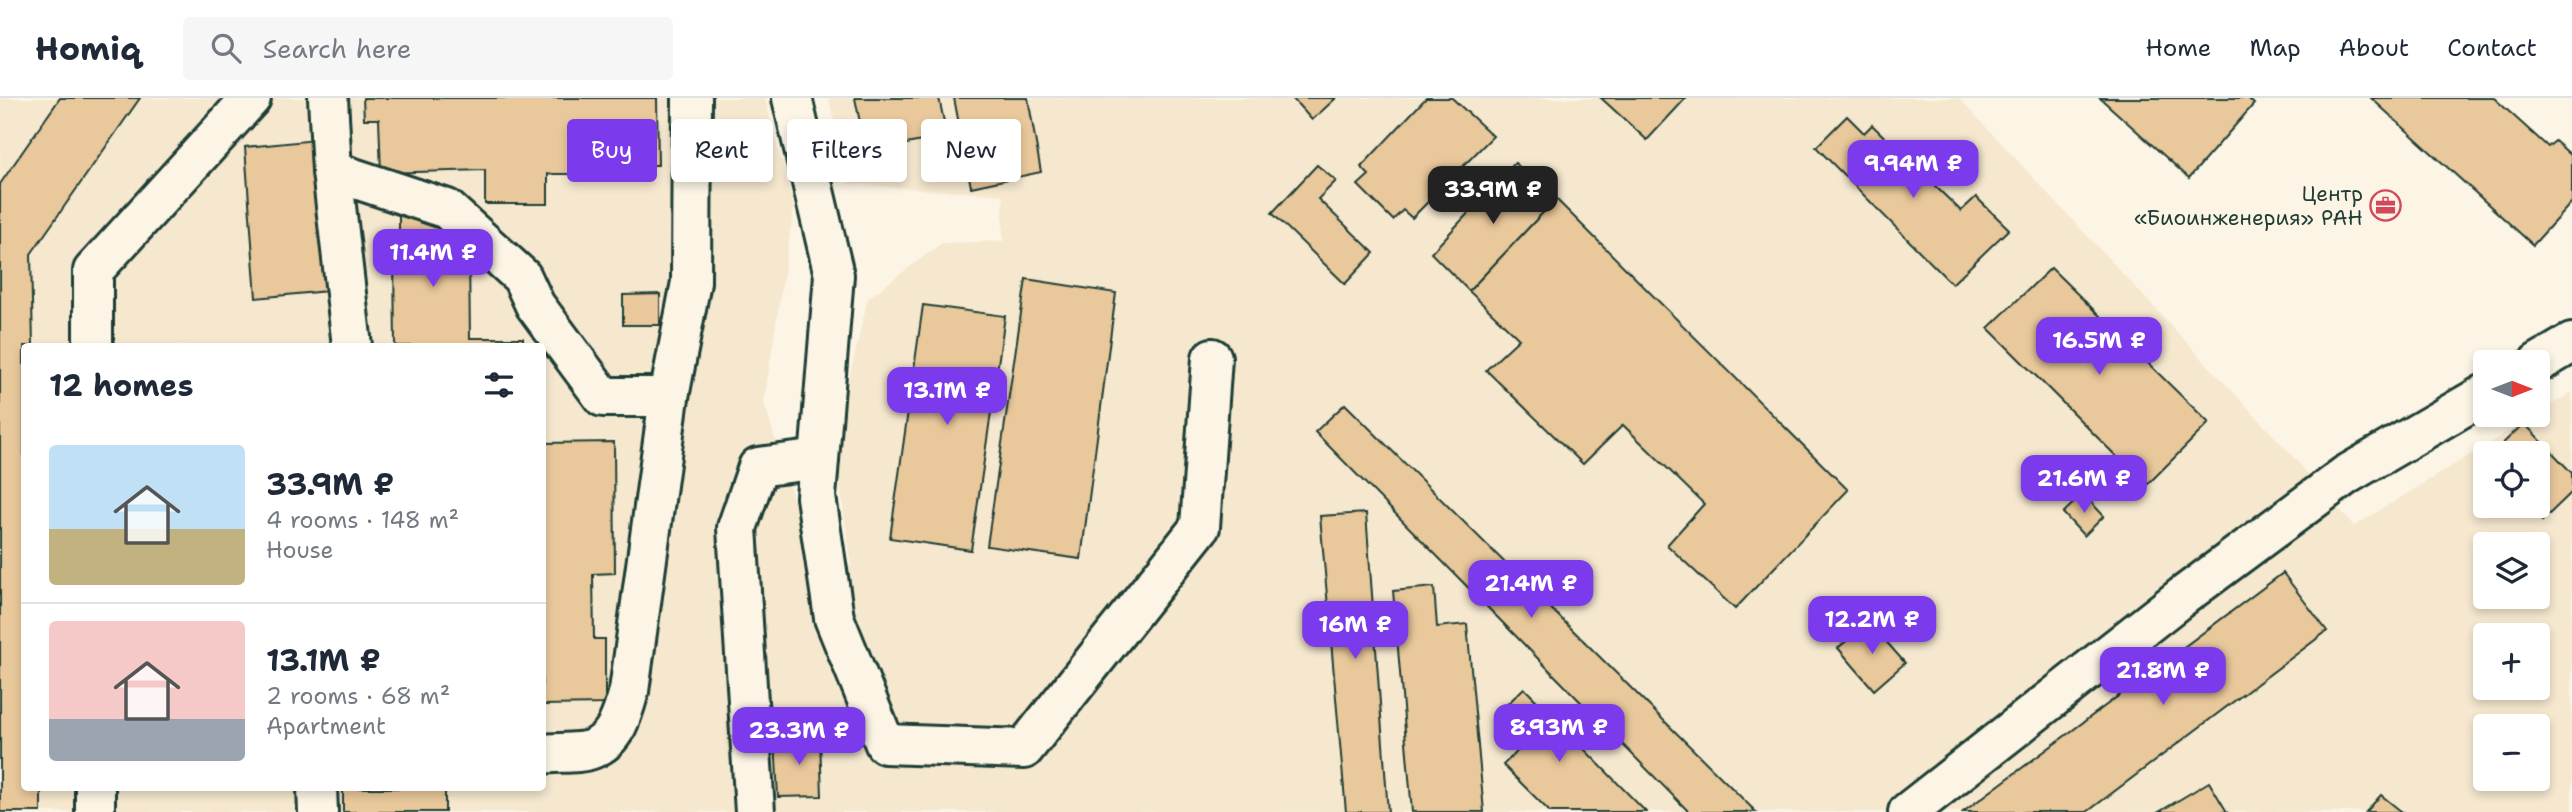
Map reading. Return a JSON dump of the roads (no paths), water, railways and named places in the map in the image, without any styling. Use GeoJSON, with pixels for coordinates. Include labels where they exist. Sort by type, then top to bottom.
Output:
{"type":"FeatureCollection","features":[{"type":"Feature","properties":{"kind":"lane"},"geometry":{"type":"LineString","coordinates":[[93,343],[93,271],[251,98]]}},
{"type":"Feature","properties":{"kind":"lane"},"geometry":{"type":"LineString","coordinates":[[328,98],[332,171],[352,343]]}},
{"type":"Feature","properties":{"kind":"lane"},"geometry":{"type":"LineString","coordinates":[[546,754],[592,749],[610,736],[621,719],[629,691],[669,397],[691,282],[692,98]]}},
{"type":"Feature","properties":{"kind":"lane"},"geometry":{"type":"LineString","coordinates":[[792,98],[834,275],[816,497],[834,618],[885,744],[1024,749],[1200,527],[1212,358]]}},
{"type":"Feature","properties":{"kind":"lane"},"geometry":{"type":"LineString","coordinates":[[332,171],[447,209],[522,277],[535,305],[603,397],[669,397]]}},
{"type":"Feature","properties":{"kind":"lane"},"geometry":{"type":"LineString","coordinates":[[2550,356],[2572,343]]}},
{"type":"Feature","properties":{"kind":"lane"},"geometry":{"type":"LineString","coordinates":[[1908,812],[2183,596],[2346,475],[2473,401]]}},
{"type":"Feature","properties":{"kind":"lane"},"geometry":{"type":"LineString","coordinates":[[755,812],[737,528],[758,467],[819,459]]}},
{"type":"Feature","properties":{"kind":"lane"},"geometry":{"type":"LineString","coordinates":[[95,791],[95,812]]}},
{"type":"Feature","properties":{"kind":"lane"},"geometry":{"type":"LineString","coordinates":[[317,791],[317,812]]}},
{"type":"Feature","properties":{"kind":"place","name":"Центр «Биоинженерия» РАН"},"geometry":{"type":"Point","coordinates":[2386,206]}}]}
